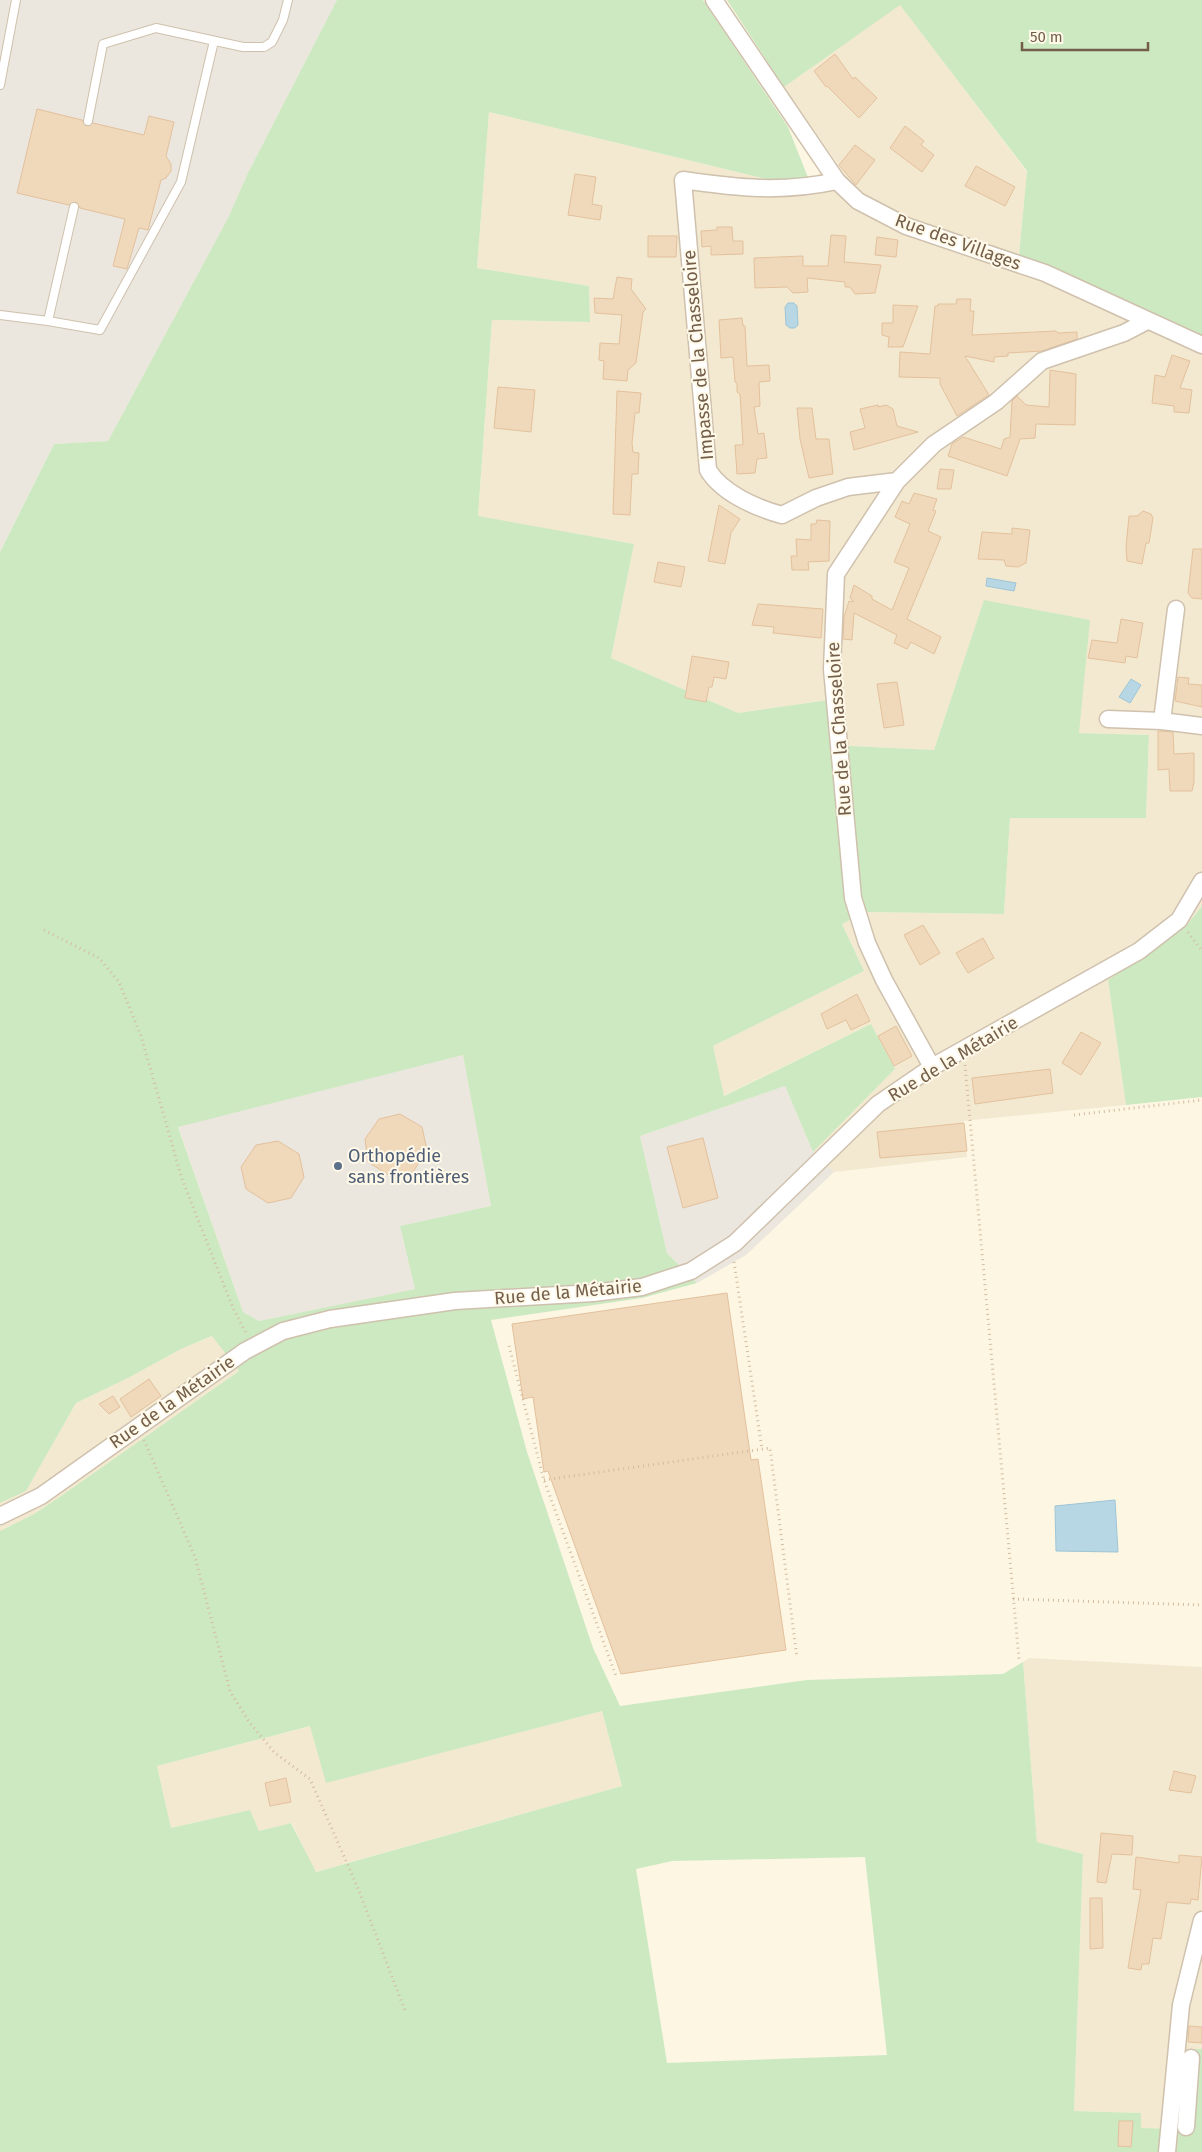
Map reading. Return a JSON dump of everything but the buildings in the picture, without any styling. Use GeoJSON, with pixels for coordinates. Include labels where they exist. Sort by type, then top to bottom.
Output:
{"type":"FeatureCollection","features":[{"type":"Feature","properties":{"kind":"street","name":"Rue des Villages"},"geometry":{"type":"LineString","coordinates":[[714,0],[837,181],[858,201],[906,226],[1045,273],[1202,345]]}},
{"type":"Feature","properties":{"kind":"street","name":"Impasse de la Chasseloire"},"geometry":{"type":"LineString","coordinates":[[837,181],[806,187],[743,189],[683,180],[708,470],[716,482],[763,510],[782,516],[816,498],[848,487],[897,481]]}},
{"type":"Feature","properties":{"kind":"street","name":"Rue de la Chasseloire"},"geometry":{"type":"LineString","coordinates":[[932,1067],[884,980],[867,943],[853,898],[832,669],[836,574],[897,481],[934,444],[996,402],[1042,361],[1124,333],[1147,321]]}},
{"type":"Feature","properties":{"kind":"street"},"geometry":{"type":"LineString","coordinates":[[1162,721],[1176,609]]}},
{"type":"Feature","properties":{"kind":"street"},"geometry":{"type":"LineString","coordinates":[[1108,719],[1162,721],[1202,726]]}},
{"type":"Feature","properties":{"kind":"street","name":"Rue de la Métairie"},"geometry":{"type":"LineString","coordinates":[[0,1516],[41,1496],[254,1346],[283,1331],[340,1318],[455,1301],[593,1294],[642,1288],[692,1271],[735,1243],[878,1104],[932,1067],[1139,951],[1179,920],[1202,881]]}},
{"type":"Feature","properties":{"kind":"street"},"geometry":{"type":"LineString","coordinates":[[1167,2152],[1182,2005],[1202,1920]]}},
{"type":"Feature","properties":{"kind":"street"},"geometry":{"type":"LineString","coordinates":[[1169,2126],[1194,2127],[1191,2058]]}},
{"type":"Feature","properties":{"kind":"lane"},"geometry":{"type":"LineString","coordinates":[[0,85],[16,0]]}},
{"type":"Feature","properties":{"kind":"lane"},"geometry":{"type":"LineString","coordinates":[[88,121],[103,44],[156,28],[243,47],[264,47],[272,42],[283,20],[288,0]]}},
{"type":"Feature","properties":{"kind":"lane"},"geometry":{"type":"LineString","coordinates":[[0,315],[100,330],[181,182],[214,41]]}},
{"type":"Feature","properties":{"kind":"lane"},"geometry":{"type":"LineString","coordinates":[[48,321],[74,207]]}},
{"type":"Feature","properties":{"kind":"path"},"geometry":{"type":"LineString","coordinates":[[1179,920],[1202,951]]}},
{"type":"Feature","properties":{"kind":"path"},"geometry":{"type":"LineString","coordinates":[[44,930],[100,958],[119,982],[141,1036],[182,1180],[233,1308],[254,1346]]}},
{"type":"Feature","properties":{"kind":"path"},"geometry":{"type":"LineString","coordinates":[[964,1049],[1018,1659]]}},
{"type":"Feature","properties":{"kind":"path"},"geometry":{"type":"LineString","coordinates":[[1074,1116],[1202,1100]]}},
{"type":"Feature","properties":{"kind":"path"},"geometry":{"type":"LineString","coordinates":[[725,1249],[736,1265],[762,1449]]}},
{"type":"Feature","properties":{"kind":"path"},"geometry":{"type":"LineString","coordinates":[[508,1346],[544,1480],[616,1676]]}},
{"type":"Feature","properties":{"kind":"path"},"geometry":{"type":"LineString","coordinates":[[138,1426],[195,1557],[230,1691],[249,1722],[274,1752],[310,1779],[356,1886],[406,2013]]}},
{"type":"Feature","properties":{"kind":"path"},"geometry":{"type":"LineString","coordinates":[[544,1480],[770,1448],[797,1658]]}},
{"type":"Feature","properties":{"kind":"path"},"geometry":{"type":"LineString","coordinates":[[1013,1599],[1202,1605]]}},
{"type":"Feature","properties":{"kind":"shaded area"},"geometry":{"type":"Polygon","coordinates":[[[0,0],[337,0],[248,173],[228,218],[108,441],[54,444],[0,552],[0,0]]]}},
{"type":"Feature","properties":{"kind":"shaded area"},"geometry":{"type":"Polygon","coordinates":[[[900,4],[1027,172],[1019,255],[1202,336],[1202,906],[1185,927],[1108,980],[1126,1105],[963,1121],[967,1157],[834,1172],[813,1152],[895,1069],[871,1024],[723,1096],[713,1046],[864,971],[842,924],[866,912],[1004,914],[1010,818],[1146,818],[1149,735],[1078,733],[984,601],[934,750],[833,745],[828,700],[738,713],[611,658],[634,544],[478,517],[492,320],[590,322],[589,286],[477,268],[489,112],[774,181],[809,180],[837,163],[784,87],[900,4]]]}},
{"type":"Feature","properties":{"kind":"shaded area","name":"Orthopédie sans frontières"},"geometry":{"type":"Polygon","coordinates":[[[463,1055],[491,1206],[400,1226],[415,1289],[259,1321],[243,1312],[178,1126],[463,1055]]]}},
{"type":"Feature","properties":{"kind":"shaded area"},"geometry":{"type":"Polygon","coordinates":[[[785,1086],[813,1152],[834,1172],[746,1255],[697,1283],[667,1253],[640,1136],[785,1086]]]}},
{"type":"Feature","properties":{"kind":"shaded area"},"geometry":{"type":"Polygon","coordinates":[[[213,1336],[239,1371],[61,1496],[34,1514],[0,1531],[0,1503],[26,1491],[76,1403],[128,1378],[181,1349],[213,1336]]]}},
{"type":"Feature","properties":{"kind":"shaded area"},"geometry":{"type":"Polygon","coordinates":[[[1029,1658],[1202,1667],[1202,2049],[1187,2049],[1183,2129],[1140,2128],[1141,2113],[1074,2111],[1083,1854],[1037,1842],[1023,1662],[1029,1658]]]}},
{"type":"Feature","properties":{"kind":"shaded area"},"geometry":{"type":"Polygon","coordinates":[[[602,1711],[622,1786],[315,1872],[292,1823],[259,1831],[250,1810],[171,1828],[157,1766],[311,1726],[326,1782],[602,1711]]]}},
{"type":"Feature","properties":{"kind":"green space"},"geometry":{"type":"Polygon","coordinates":[[[337,0],[703,0],[788,127],[809,180],[774,181],[489,112],[477,268],[589,286],[590,322],[492,320],[478,516],[634,544],[611,658],[738,713],[828,700],[833,745],[934,750],[984,600],[1090,620],[1079,733],[1149,735],[1146,818],[1010,818],[1004,914],[866,912],[842,924],[864,971],[713,1046],[724,1096],[871,1024],[895,1069],[813,1152],[785,1086],[640,1136],[667,1253],[697,1283],[642,1298],[491,1320],[527,1452],[593,1648],[620,1706],[807,1680],[1003,1674],[1023,1662],[1037,1842],[1083,1854],[1074,2111],[1141,2113],[1141,2128],[1183,2129],[1187,2049],[1202,2049],[1202,2152],[0,2152],[0,1531],[34,1514],[61,1496],[239,1371],[212,1336],[181,1349],[128,1378],[76,1403],[26,1491],[0,1503],[0,552],[54,444],[108,441],[228,218],[248,173],[337,0]],[[463,1055],[178,1127],[243,1312],[259,1321],[415,1289],[400,1226],[491,1206],[463,1055]],[[602,1711],[326,1783],[310,1726],[157,1766],[171,1828],[250,1810],[259,1831],[291,1823],[316,1872],[622,1786],[602,1711]],[[865,1857],[672,1861],[636,1869],[667,2063],[887,2055],[865,1857]]]}},
{"type":"Feature","properties":{"kind":"green space"},"geometry":{"type":"Polygon","coordinates":[[[727,0],[1202,0],[1202,336],[1019,255],[1027,171],[900,5],[784,87],[727,0]]]}},
{"type":"Feature","properties":{"kind":"green space"},"geometry":{"type":"Polygon","coordinates":[[[1202,906],[1202,1097],[1126,1105],[1108,980],[1185,927],[1202,906]]]}},
{"type":"Feature","properties":{"kind":"water"},"geometry":{"type":"Polygon","coordinates":[[[788,303],[794,303],[797,306],[798,325],[795,328],[790,328],[786,325],[785,307],[788,303]]]}},
{"type":"Feature","properties":{"kind":"water"},"geometry":{"type":"Polygon","coordinates":[[[987,578],[1016,583],[1014,591],[986,586],[987,578]]]}},
{"type":"Feature","properties":{"kind":"water"},"geometry":{"type":"Polygon","coordinates":[[[1131,679],[1141,685],[1130,703],[1119,697],[1131,679]]]}},
{"type":"Feature","properties":{"kind":"water"},"geometry":{"type":"Polygon","coordinates":[[[1115,1500],[1118,1552],[1056,1551],[1055,1506],[1115,1500]]]}},
{"type":"Feature","properties":{"kind":"place","name":"Orthopédie sans frontières"},"geometry":{"type":"Point","coordinates":[338,1166]}}]}
